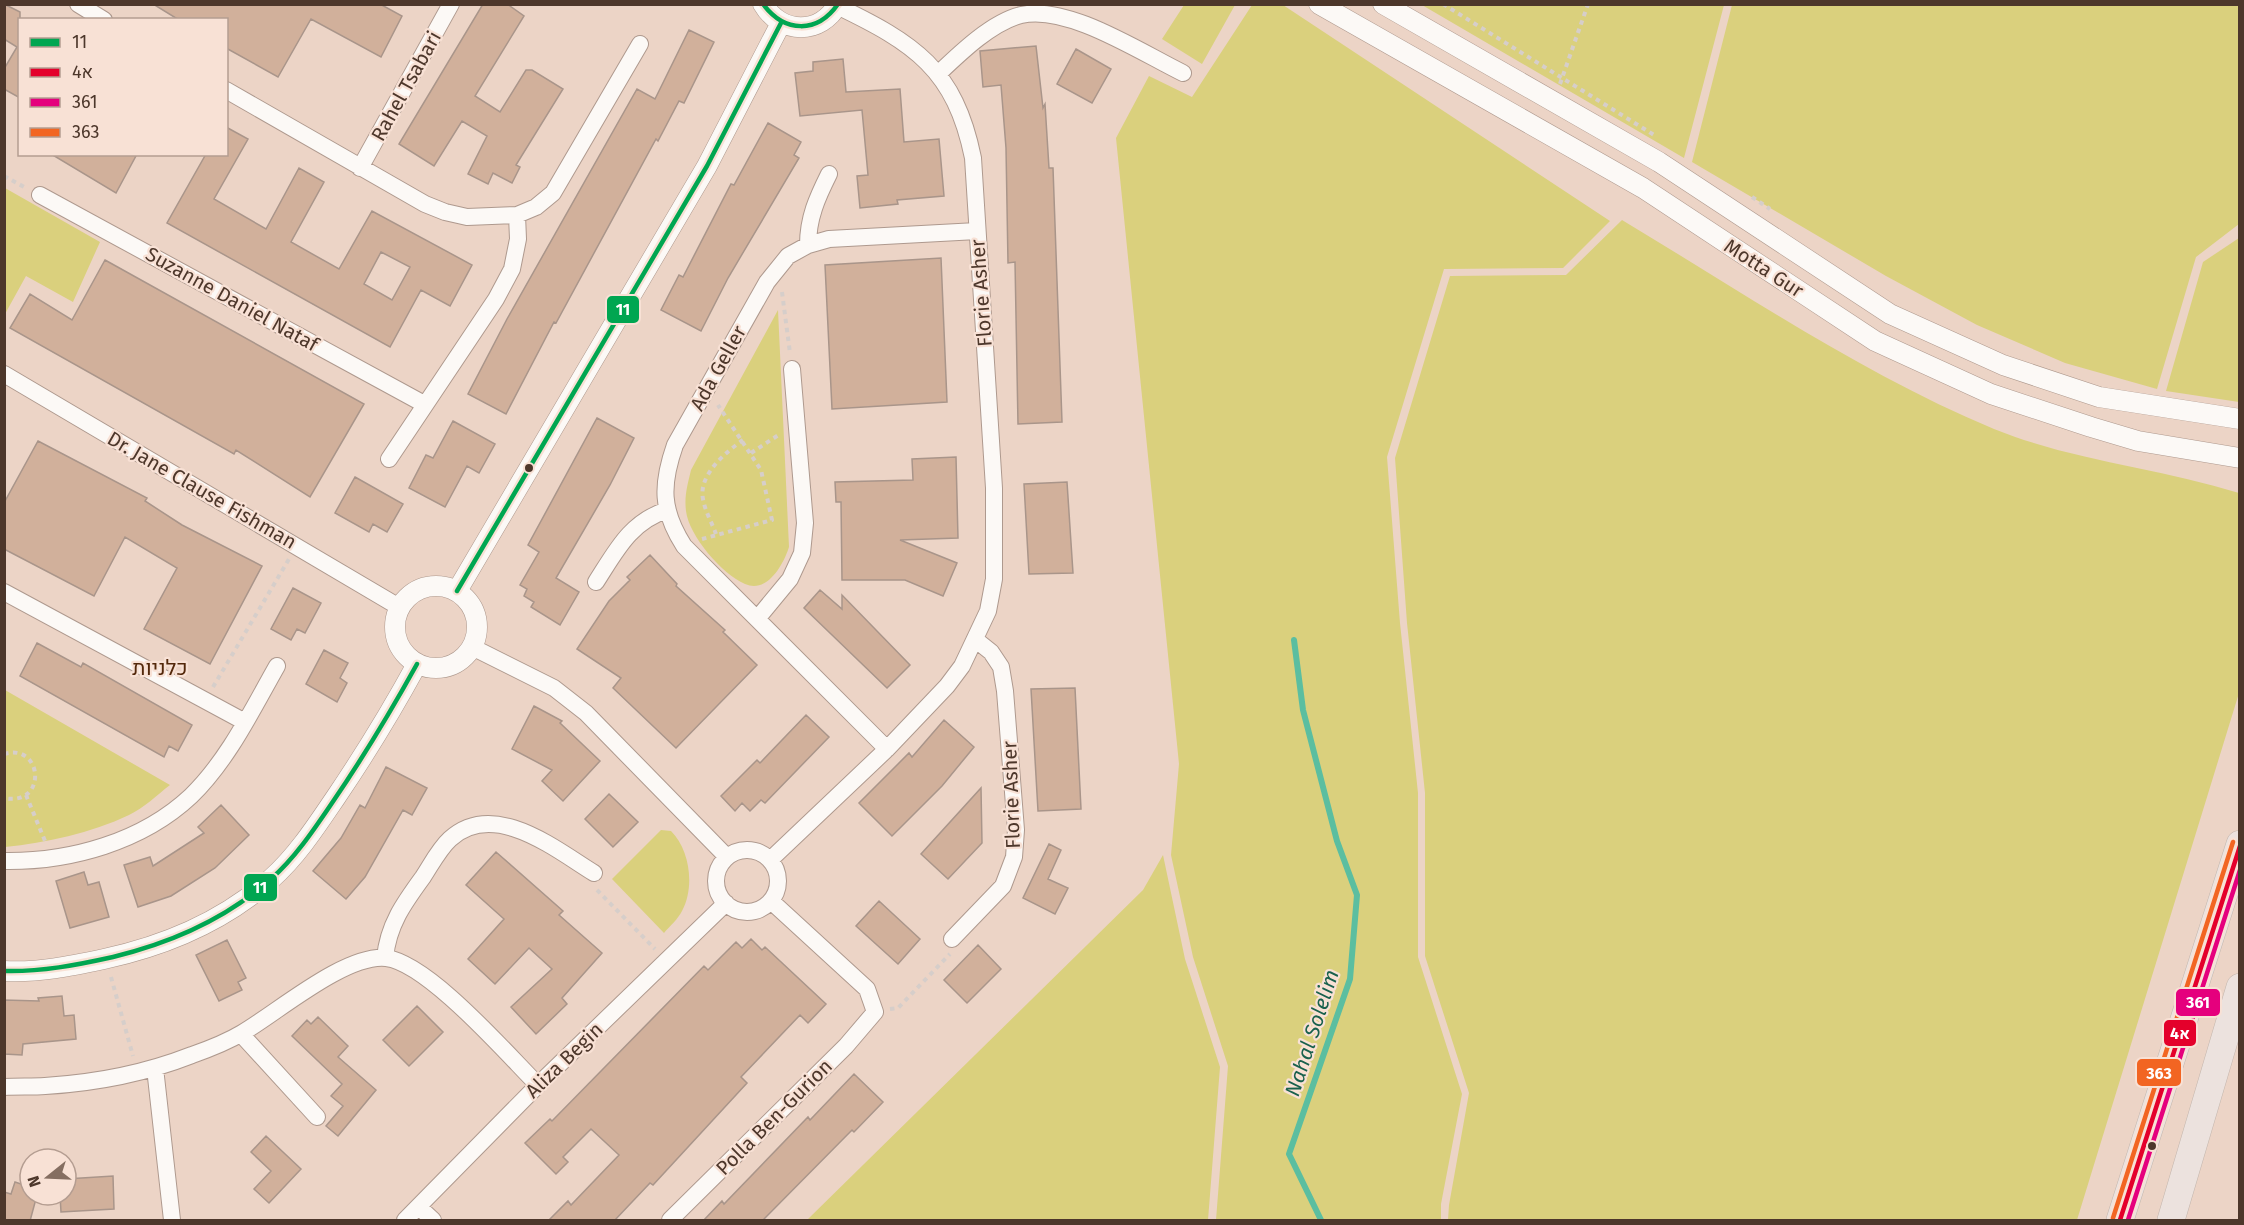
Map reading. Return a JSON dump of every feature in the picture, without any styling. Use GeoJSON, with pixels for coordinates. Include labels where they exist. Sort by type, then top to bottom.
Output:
{"type":"FeatureCollection","features":[{"type":"Feature","properties":{"kind":"highway"},"geometry":{"type":"LineString","coordinates":[[2120,1221],[2240,844]]}},
{"type":"Feature","properties":{"kind":"highway"},"geometry":{"type":"LineString","coordinates":[[2171,1221],[2240,987]]}},
{"type":"Feature","properties":{"kind":"street"},"geometry":{"type":"LineString","coordinates":[[78,4],[101,18]]}},
{"type":"Feature","properties":{"kind":"street"},"geometry":{"type":"LineString","coordinates":[[763,4],[781,23],[802,28],[813,26],[831,15],[838,5]]}},
{"type":"Feature","properties":{"kind":"street","name":"Motta Gur"},"geometry":{"type":"LineString","coordinates":[[1319,4],[1643,188],[1875,341],[1991,394],[2091,427],[2138,441],[2240,458]]}},
{"type":"Feature","properties":{"kind":"street","name":"Motta Gur"},"geometry":{"type":"LineString","coordinates":[[1383,4],[1659,162],[1890,314],[2003,365],[2099,397],[2240,419]]}},
{"type":"Feature","properties":{"kind":"street","name":"Florie Asher"},"geometry":{"type":"LineString","coordinates":[[770,860],[887,749],[947,686],[976,640],[988,611],[994,579],[995,536],[973,158],[966,124],[955,98],[939,74],[911,47],[891,33],[838,5]]}},
{"type":"Feature","properties":{"kind":"street","name":"Rahel Tsabari"},"geometry":{"type":"LineString","coordinates":[[360,168],[443,7]]}},
{"type":"Feature","properties":{"kind":"street"},"geometry":{"type":"LineString","coordinates":[[939,74],[974,41],[1015,10],[1059,14],[1183,74]]}},
{"type":"Feature","properties":{"kind":"street"},"geometry":{"type":"LineString","coordinates":[[457,591],[707,166],[781,23]]}},
{"type":"Feature","properties":{"kind":"street"},"geometry":{"type":"LineString","coordinates":[[228,91],[425,204],[467,217],[517,215],[536,207],[553,193],[640,44]]}},
{"type":"Feature","properties":{"kind":"street"},"geometry":{"type":"LineString","coordinates":[[808,246],[808,225],[812,209],[829,174]]}},
{"type":"Feature","properties":{"kind":"street","name":"Suzanne Daniel Nataf"},"geometry":{"type":"LineString","coordinates":[[40,195],[424,404]]}},
{"type":"Feature","properties":{"kind":"street"},"geometry":{"type":"LineString","coordinates":[[389,459],[496,299],[512,269],[518,239],[517,215]]}},
{"type":"Feature","properties":{"kind":"street","name":"Ada Geller"},"geometry":{"type":"LineString","coordinates":[[887,749],[684,546],[672,527],[667,510],[664,487],[667,468],[675,445],[767,282],[788,256],[829,239],[977,231]]}},
{"type":"Feature","properties":{"kind":"street"},"geometry":{"type":"LineString","coordinates":[[757,619],[790,579],[802,553],[805,523],[792,369]]}},
{"type":"Feature","properties":{"kind":"street","name":"Dr. Jane Clause Fishman"},"geometry":{"type":"LineString","coordinates":[[4,374],[298,545],[399,607]]}},
{"type":"Feature","properties":{"kind":"street"},"geometry":{"type":"LineString","coordinates":[[596,582],[628,533],[640,522],[667,510]]}},
{"type":"Feature","properties":{"kind":"street"},"geometry":{"type":"LineString","coordinates":[[445,586],[457,591],[474,610],[477,623],[472,648],[454,665],[435,669],[417,664],[406,656],[394,633],[399,607],[418,589],[445,586]]}},
{"type":"Feature","properties":{"kind":"street"},"geometry":{"type":"LineString","coordinates":[[4,592],[245,722]]}},
{"type":"Feature","properties":{"kind":"street","name":"Florie Asher"},"geometry":{"type":"LineString","coordinates":[[952,939],[1003,886],[1014,857],[1016,830],[1001,666],[991,652],[976,640]]}},
{"type":"Feature","properties":{"kind":"street"},"geometry":{"type":"LineString","coordinates":[[472,648],[538,679],[586,713],[727,857]]}},
{"type":"Feature","properties":{"kind":"street"},"geometry":{"type":"LineString","coordinates":[[4,971],[71,966],[135,952],[189,932],[230,910],[271,879],[312,833],[378,735],[417,664]]}},
{"type":"Feature","properties":{"kind":"street"},"geometry":{"type":"LineString","coordinates":[[4,861],[52,859],[120,840],[156,822],[191,796],[217,765],[277,666]]}},
{"type":"Feature","properties":{"kind":"street"},"geometry":{"type":"LineString","coordinates":[[385,958],[387,937],[398,911],[449,840],[469,827],[498,825],[531,833],[594,873]]}},
{"type":"Feature","properties":{"kind":"street"},"geometry":{"type":"LineString","coordinates":[[749,849],[759,852],[770,860],[778,873],[778,884],[771,901],[754,911],[743,912],[726,903],[720,895],[717,876],[727,857],[749,849]]}},
{"type":"Feature","properties":{"kind":"street"},"geometry":{"type":"LineString","coordinates":[[771,901],[867,989],[876,1012]]}},
{"type":"Feature","properties":{"kind":"street","name":"Aliza Begin"},"geometry":{"type":"LineString","coordinates":[[405,1221],[538,1085],[726,903]]}},
{"type":"Feature","properties":{"kind":"street"},"geometry":{"type":"LineString","coordinates":[[4,1087],[45,1086],[155,1068],[194,1055],[241,1034],[329,976],[354,964],[385,958],[410,965],[431,979],[538,1085]]}},
{"type":"Feature","properties":{"kind":"street","name":"Polla Ben-Gurion"},"geometry":{"type":"LineString","coordinates":[[670,1221],[846,1046],[876,1012]]}},
{"type":"Feature","properties":{"kind":"street"},"geometry":{"type":"LineString","coordinates":[[241,1034],[317,1117]]}},
{"type":"Feature","properties":{"kind":"street"},"geometry":{"type":"LineString","coordinates":[[155,1068],[172,1221]]}},
{"type":"Feature","properties":{"kind":"street"},"geometry":{"type":"LineString","coordinates":[[419,1206],[433,1221]]}},
{"type":"Feature","properties":{"kind":"path"},"geometry":{"type":"LineString","coordinates":[[1443,4],[1563,76],[1661,139]]}},
{"type":"Feature","properties":{"kind":"path"},"geometry":{"type":"LineString","coordinates":[[1554,102],[1588,4]]}},
{"type":"Feature","properties":{"kind":"path"},"geometry":{"type":"LineString","coordinates":[[4,176],[40,195]]}},
{"type":"Feature","properties":{"kind":"path"},"geometry":{"type":"LineString","coordinates":[[1750,196],[1770,209]]}},
{"type":"Feature","properties":{"kind":"path"},"geometry":{"type":"LineString","coordinates":[[779,266],[792,369]]}},
{"type":"Feature","properties":{"kind":"path"},"geometry":{"type":"LineString","coordinates":[[684,546],[716,534],[772,520],[761,470],[743,440],[706,389]]}},
{"type":"Feature","properties":{"kind":"path"},"geometry":{"type":"LineString","coordinates":[[751,453],[796,425]]}},
{"type":"Feature","properties":{"kind":"path"},"geometry":{"type":"LineString","coordinates":[[716,534],[702,489],[724,453],[743,440]]}},
{"type":"Feature","properties":{"kind":"path"},"geometry":{"type":"LineString","coordinates":[[206,701],[298,545]]}},
{"type":"Feature","properties":{"kind":"path"},"geometry":{"type":"LineString","coordinates":[[4,753],[18,753],[32,761],[36,776],[35,783],[26,795],[13,800],[4,798]]}},
{"type":"Feature","properties":{"kind":"path"},"geometry":{"type":"LineString","coordinates":[[26,795],[52,859]]}},
{"type":"Feature","properties":{"kind":"path"},"geometry":{"type":"LineString","coordinates":[[594,873],[593,887],[667,960]]}},
{"type":"Feature","properties":{"kind":"path"},"geometry":{"type":"LineString","coordinates":[[876,1012],[898,1008],[951,954],[952,939]]}},
{"type":"Feature","properties":{"kind":"path"},"geometry":{"type":"LineString","coordinates":[[106,958],[137,1071]]}},
{"type":"Feature","properties":{"kind":"shaded area"},"geometry":{"type":"Polygon","coordinates":[[[1184,5],[1235,5],[1202,64],[1162,39],[1184,5]]]}},
{"type":"Feature","properties":{"kind":"shaded area"},"geometry":{"type":"Polygon","coordinates":[[[1252,5],[1283,5],[1610,221],[1563,268],[1444,269],[1387,457],[1400,623],[1418,793],[1418,957],[1462,1094],[1441,1204],[1441,1220],[1216,1220],[1228,1066],[1193,957],[1171,855],[1179,764],[1116,138],[1149,76],[1192,97],[1252,5]]]}},
{"type":"Feature","properties":{"kind":"shaded area"},"geometry":{"type":"Polygon","coordinates":[[[1422,5],[1724,5],[1684,158],[1422,5]]]}},
{"type":"Feature","properties":{"kind":"shaded area"},"geometry":{"type":"Polygon","coordinates":[[[1732,5],[2239,5],[2239,224],[2196,257],[2157,389],[2065,363],[1977,325],[1886,276],[1692,162],[1732,5]]]}},
{"type":"Feature","properties":{"kind":"shaded area"},"geometry":{"type":"Polygon","coordinates":[[[5,188],[100,242],[73,302],[26,276],[5,314],[5,188]]]}},
{"type":"Feature","properties":{"kind":"shaded area"},"geometry":{"type":"Polygon","coordinates":[[[1622,220],[1850,358],[1945,407],[1994,429],[2054,449],[2209,484],[2239,493],[2239,693],[2077,1220],[1448,1220],[1469,1093],[1425,956],[1425,793],[1407,623],[1395,458],[1450,276],[1566,275],[1622,220]]]}},
{"type":"Feature","properties":{"kind":"shaded area"},"geometry":{"type":"Polygon","coordinates":[[[2239,238],[2239,402],[2166,391],[2203,262],[2239,238]]]}},
{"type":"Feature","properties":{"kind":"shaded area"},"geometry":{"type":"Polygon","coordinates":[[[778,310],[789,547],[774,575],[761,585],[753,586],[745,584],[726,572],[708,553],[688,521],[686,495],[691,470],[778,310]]]}},
{"type":"Feature","properties":{"kind":"shaded area"},"geometry":{"type":"Polygon","coordinates":[[[5,690],[170,785],[140,809],[99,827],[36,843],[5,847],[5,690]]]}},
{"type":"Feature","properties":{"kind":"shaded area"},"geometry":{"type":"Polygon","coordinates":[[[661,830],[671,831],[683,848],[689,880],[682,911],[664,933],[612,879],[661,830]]]}},
{"type":"Feature","properties":{"kind":"shaded area"},"geometry":{"type":"Polygon","coordinates":[[[1163,855],[1185,959],[1220,1067],[1208,1220],[807,1220],[1143,890],[1163,855]]]}},
{"type":"Feature","properties":{"kind":"building"},"geometry":{"type":"Polygon","coordinates":[[[4,4],[20,12],[20,18],[18,18],[18,97],[4,89],[4,69],[17,47],[4,39],[4,4]]]}},
{"type":"Feature","properties":{"kind":"building"},"geometry":{"type":"Polygon","coordinates":[[[153,4],[380,4],[402,16],[381,57],[311,19],[278,77],[228,49],[228,18],[176,18],[153,4]]]}},
{"type":"Feature","properties":{"kind":"building"},"geometry":{"type":"Polygon","coordinates":[[[483,4],[507,4],[524,16],[475,96],[500,112],[526,70],[532,70],[563,89],[516,165],[520,167],[512,183],[493,173],[488,184],[468,174],[487,136],[462,121],[434,166],[399,144],[483,4]]]}},
{"type":"Feature","properties":{"kind":"building"},"geometry":{"type":"Polygon","coordinates":[[[689,30],[714,42],[684,103],[679,101],[658,141],[656,139],[556,323],[554,322],[506,414],[468,394],[507,319],[637,89],[655,99],[689,30]]]}},
{"type":"Feature","properties":{"kind":"building"},"geometry":{"type":"Polygon","coordinates":[[[1036,46],[1043,108],[1045,104],[1049,168],[1053,168],[1062,422],[1018,424],[1015,262],[1008,263],[1006,148],[1001,85],[983,87],[980,51],[1036,46]]]}},
{"type":"Feature","properties":{"kind":"building"},"geometry":{"type":"Polygon","coordinates":[[[1076,49],[1111,69],[1092,103],[1057,84],[1076,49]]]}},
{"type":"Feature","properties":{"kind":"building"},"geometry":{"type":"Polygon","coordinates":[[[843,59],[846,92],[900,89],[904,142],[939,139],[944,196],[897,200],[898,204],[860,208],[857,176],[868,175],[862,110],[800,116],[795,73],[813,71],[813,62],[843,59]]]}},
{"type":"Feature","properties":{"kind":"building"},"geometry":{"type":"Polygon","coordinates":[[[768,123],[801,142],[794,155],[799,158],[728,278],[701,331],[661,310],[679,275],[683,277],[731,184],[734,185],[768,123]]]}},
{"type":"Feature","properties":{"kind":"building"},"geometry":{"type":"Polygon","coordinates":[[[228,128],[248,139],[214,199],[266,229],[299,168],[324,182],[291,242],[339,269],[372,211],[472,265],[450,306],[421,290],[390,347],[167,223],[205,156],[228,156],[228,128]],[[381,252],[364,284],[392,300],[410,267],[381,252]]]}},
{"type":"Feature","properties":{"kind":"building"},"geometry":{"type":"Polygon","coordinates":[[[54,156],[136,156],[116,193],[54,156]]]}},
{"type":"Feature","properties":{"kind":"building"},"geometry":{"type":"Polygon","coordinates":[[[941,258],[947,402],[832,409],[825,265],[941,258]]]}},
{"type":"Feature","properties":{"kind":"building"},"geometry":{"type":"Polygon","coordinates":[[[105,260],[364,404],[310,497],[236,450],[234,454],[10,328],[30,294],[72,320],[105,260]]]}},
{"type":"Feature","properties":{"kind":"building"},"geometry":{"type":"Polygon","coordinates":[[[597,418],[634,438],[610,485],[556,578],[579,592],[560,625],[531,607],[534,602],[524,596],[527,589],[520,585],[539,552],[528,545],[597,418]]]}},
{"type":"Feature","properties":{"kind":"building"},"geometry":{"type":"Polygon","coordinates":[[[453,421],[495,444],[479,473],[467,466],[445,507],[409,488],[426,455],[433,458],[453,421]]]}},
{"type":"Feature","properties":{"kind":"building"},"geometry":{"type":"Polygon","coordinates":[[[38,441],[147,498],[145,501],[182,525],[262,566],[210,664],[144,629],[177,568],[125,537],[94,596],[4,549],[4,503],[38,441]]]}},
{"type":"Feature","properties":{"kind":"building"},"geometry":{"type":"Polygon","coordinates":[[[956,457],[958,538],[900,540],[957,563],[943,596],[905,580],[842,580],[841,502],[836,502],[835,482],[913,480],[912,459],[956,457]]]}},
{"type":"Feature","properties":{"kind":"building"},"geometry":{"type":"Polygon","coordinates":[[[355,477],[403,504],[387,532],[373,524],[369,532],[335,513],[355,477]]]}},
{"type":"Feature","properties":{"kind":"building"},"geometry":{"type":"Polygon","coordinates":[[[1067,482],[1073,573],[1029,574],[1024,484],[1067,482]]]}},
{"type":"Feature","properties":{"kind":"building"},"geometry":{"type":"Polygon","coordinates":[[[650,555],[677,584],[676,586],[725,630],[723,632],[757,665],[676,748],[613,688],[621,678],[577,649],[609,601],[630,580],[627,577],[650,555]]]}},
{"type":"Feature","properties":{"kind":"building"},"geometry":{"type":"Polygon","coordinates":[[[293,588],[321,603],[305,633],[297,629],[291,640],[271,629],[293,588]]]}},
{"type":"Feature","properties":{"kind":"building"},"geometry":{"type":"Polygon","coordinates":[[[820,590],[842,609],[842,595],[910,665],[887,688],[804,608],[820,590]]]}},
{"type":"Feature","properties":{"kind":"building"},"geometry":{"type":"Polygon","coordinates":[[[37,643],[81,667],[83,663],[192,725],[178,751],[169,746],[164,757],[20,676],[37,643]]]}},
{"type":"Feature","properties":{"kind":"building"},"geometry":{"type":"Polygon","coordinates":[[[324,650],[348,663],[340,678],[347,683],[337,702],[306,684],[324,650]]]}},
{"type":"Feature","properties":{"kind":"building"},"geometry":{"type":"Polygon","coordinates":[[[1075,688],[1081,809],[1038,811],[1031,689],[1075,688]]]}},
{"type":"Feature","properties":{"kind":"building"},"geometry":{"type":"Polygon","coordinates":[[[534,706],[562,721],[560,723],[600,761],[563,801],[542,781],[552,770],[512,749],[534,706]]]}},
{"type":"Feature","properties":{"kind":"building"},"geometry":{"type":"Polygon","coordinates":[[[806,715],[829,737],[765,803],[761,800],[750,811],[742,803],[735,811],[721,796],[757,760],[760,763],[806,715]]]}},
{"type":"Feature","properties":{"kind":"building"},"geometry":{"type":"Polygon","coordinates":[[[944,720],[974,747],[942,786],[892,836],[859,803],[909,753],[912,757],[944,720]]]}},
{"type":"Feature","properties":{"kind":"building"},"geometry":{"type":"Polygon","coordinates":[[[386,767],[427,788],[412,815],[403,810],[365,877],[346,899],[313,871],[341,838],[360,805],[365,808],[386,767]]]}},
{"type":"Feature","properties":{"kind":"building"},"geometry":{"type":"Polygon","coordinates":[[[981,788],[982,843],[948,879],[921,854],[981,788]]]}},
{"type":"Feature","properties":{"kind":"building"},"geometry":{"type":"Polygon","coordinates":[[[609,794],[638,822],[613,847],[585,819],[609,794]]]}},
{"type":"Feature","properties":{"kind":"building"},"geometry":{"type":"Polygon","coordinates":[[[221,805],[249,835],[215,868],[171,896],[138,907],[124,865],[150,857],[153,866],[204,833],[198,827],[221,805]]]}},
{"type":"Feature","properties":{"kind":"building"},"geometry":{"type":"Polygon","coordinates":[[[1049,844],[1061,850],[1048,879],[1068,888],[1055,914],[1023,898],[1049,844]]]}},
{"type":"Feature","properties":{"kind":"building"},"geometry":{"type":"Polygon","coordinates":[[[496,852],[563,911],[559,915],[602,953],[562,998],[567,1004],[536,1034],[511,1007],[552,969],[529,948],[495,984],[468,959],[504,919],[466,885],[496,852]]]}},
{"type":"Feature","properties":{"kind":"building"},"geometry":{"type":"Polygon","coordinates":[[[84,872],[88,885],[99,882],[109,917],[70,928],[56,881],[84,872]]]}},
{"type":"Feature","properties":{"kind":"building"},"geometry":{"type":"Polygon","coordinates":[[[879,901],[920,939],[898,964],[856,926],[879,901]]]}},
{"type":"Feature","properties":{"kind":"building"},"geometry":{"type":"Polygon","coordinates":[[[751,939],[762,950],[765,947],[826,1004],[808,1023],[800,1015],[741,1077],[747,1083],[653,1185],[650,1183],[614,1221],[548,1221],[568,1201],[571,1205],[619,1155],[591,1129],[563,1157],[568,1162],[556,1174],[525,1143],[550,1119],[552,1121],[704,966],[708,970],[736,942],[742,948],[751,939]]]}},
{"type":"Feature","properties":{"kind":"building"},"geometry":{"type":"Polygon","coordinates":[[[227,940],[246,978],[238,982],[242,990],[219,1001],[196,955],[227,940]]]}},
{"type":"Feature","properties":{"kind":"building"},"geometry":{"type":"Polygon","coordinates":[[[978,945],[1001,969],[967,1003],[944,980],[978,945]]]}},
{"type":"Feature","properties":{"kind":"building"},"geometry":{"type":"Polygon","coordinates":[[[62,996],[64,1016],[74,1015],[76,1039],[23,1044],[22,1055],[4,1054],[4,1000],[39,1001],[38,998],[62,996]]]}},
{"type":"Feature","properties":{"kind":"building"},"geometry":{"type":"Polygon","coordinates":[[[417,1006],[443,1032],[409,1066],[383,1040],[417,1006]]]}},
{"type":"Feature","properties":{"kind":"building"},"geometry":{"type":"Polygon","coordinates":[[[318,1017],[348,1046],[338,1057],[376,1090],[338,1136],[326,1126],[343,1106],[331,1096],[342,1084],[292,1036],[307,1020],[311,1024],[318,1017]]]}},
{"type":"Feature","properties":{"kind":"building"},"geometry":{"type":"Polygon","coordinates":[[[854,1074],[883,1102],[854,1132],[852,1130],[762,1221],[703,1221],[722,1201],[724,1204],[808,1117],[810,1120],[854,1074]]]}},
{"type":"Feature","properties":{"kind":"building"},"geometry":{"type":"Polygon","coordinates":[[[266,1136],[301,1169],[269,1203],[254,1189],[271,1171],[251,1152],[266,1136]]]}},
{"type":"Feature","properties":{"kind":"building"},"geometry":{"type":"Polygon","coordinates":[[[113,1176],[114,1209],[61,1212],[61,1207],[78,1207],[78,1178],[113,1176]]]}},
{"type":"Feature","properties":{"kind":"building"},"geometry":{"type":"Polygon","coordinates":[[[15,1182],[18,1183],[18,1207],[34,1207],[30,1221],[4,1221],[4,1192],[11,1194],[15,1182]]]}},
{"type":"Feature","properties":{"kind":"waterway","name":"Nahal Solelim"},"geometry":{"type":"LineString","coordinates":[[1294,640],[1303,710],[1337,841],[1357,895],[1350,979],[1289,1154],[1321,1220]]}},
{"type":"Feature","properties":{"kind":"transit line","name":"11"},"geometry":{"type":"LineString","coordinates":[[763,4],[781,20],[791,25],[801,26],[821,21],[838,4]]}},
{"type":"Feature","properties":{"kind":"transit line","name":"11"},"geometry":{"type":"LineString","coordinates":[[457,591],[707,166],[781,23]]}},
{"type":"Feature","properties":{"kind":"transit line","name":"11"},"geometry":{"type":"LineString","coordinates":[[4,971],[59,967],[99,960],[156,945],[217,918],[254,893],[280,870],[312,832],[367,750],[417,664]]}},
{"type":"Feature","properties":{"kind":"transit line","name":"363"},"geometry":{"type":"LineString","coordinates":[[2113,1218],[2233,842]]}},
{"type":"Feature","properties":{"kind":"transit line","name":"4א"},"geometry":{"type":"LineString","coordinates":[[2120,1220],[2240,846]]}},
{"type":"Feature","properties":{"kind":"transit line","name":"361"},"geometry":{"type":"LineString","coordinates":[[2128,1220],[2240,870]]}},
{"type":"Feature","properties":{"kind":"district","name":"כלניות"},"geometry":{"type":"Point","coordinates":[160,668]}}]}
